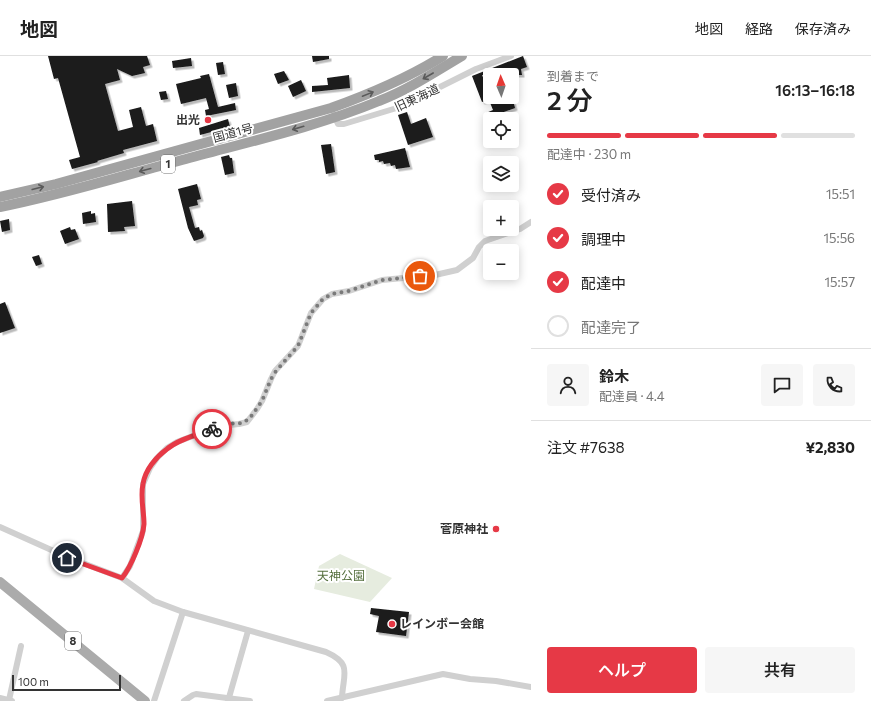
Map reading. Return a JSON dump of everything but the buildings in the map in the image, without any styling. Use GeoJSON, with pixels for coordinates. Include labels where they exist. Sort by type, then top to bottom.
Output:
{"type":"FeatureCollection","features":[{"type":"Feature","properties":{"kind":"highway","name":"国道1号"},"geometry":{"type":"LineString","coordinates":[[190,152],[248,143],[333,112],[419,71],[443,56]]}},
{"type":"Feature","properties":{"kind":"highway","name":"国道1号"},"geometry":{"type":"LineString","coordinates":[[0,208],[7,199],[58,188],[190,152],[244,132],[381,101],[415,84],[462,56]]}},
{"type":"Feature","properties":{"kind":"highway"},"geometry":{"type":"LineString","coordinates":[[244,132],[248,143]]}},
{"type":"Feature","properties":{"kind":"main road","name":"8"},"geometry":{"type":"LineString","coordinates":[[0,582],[145,701]]}},
{"type":"Feature","properties":{"kind":"street","name":"旧東海道"},"geometry":{"type":"LineString","coordinates":[[333,112],[338,124],[344,124],[400,107],[476,69],[511,56]]}},
{"type":"Feature","properties":{"kind":"street"},"geometry":{"type":"LineString","coordinates":[[122,578],[130,566],[143,531],[143,484],[146,475],[157,458],[167,448],[177,442],[220,426],[247,422],[262,401],[268,385],[276,371],[298,346],[311,313],[323,299],[332,294],[349,291],[382,280],[435,275],[453,271],[462,267],[473,258],[479,247],[485,241],[520,230],[531,222]]}},
{"type":"Feature","properties":{"kind":"street"},"geometry":{"type":"LineString","coordinates":[[0,527],[67,558],[122,578],[154,601],[183,612],[336,656],[343,663],[345,670],[342,698]]}},
{"type":"Feature","properties":{"kind":"street"},"geometry":{"type":"LineString","coordinates":[[154,701],[183,612]]}},
{"type":"Feature","properties":{"kind":"street"},"geometry":{"type":"LineString","coordinates":[[228,700],[248,631]]}},
{"type":"Feature","properties":{"kind":"street"},"geometry":{"type":"LineString","coordinates":[[0,698],[11,701],[21,646]]}},
{"type":"Feature","properties":{"kind":"street"},"geometry":{"type":"LineString","coordinates":[[327,701],[443,674],[531,687]]}},
{"type":"Feature","properties":{"kind":"street"},"geometry":{"type":"LineString","coordinates":[[184,701],[196,694],[228,700],[250,701]]}},
{"type":"Feature","properties":{"kind":"green space","name":"天神公園"},"geometry":{"type":"Polygon","coordinates":[[[340,554],[392,578],[370,602],[314,589],[319,566],[340,554]]]}},
{"type":"Feature","properties":{"kind":"way so far"},"geometry":{"type":"LineString","coordinates":[[212,429],[226,424],[239,424],[247,422],[262,401],[276,371],[295,351],[301,340],[311,313],[317,304],[323,299],[332,294],[349,291],[382,280],[420,276]]}},
{"type":"Feature","properties":{"kind":"place","name":"出光"},"geometry":{"type":"Point","coordinates":[208,120]}},
{"type":"Feature","properties":{"kind":"place","name":"菅原神社"},"geometry":{"type":"Point","coordinates":[496,529]}},
{"type":"Feature","properties":{"kind":"place","name":"レインボー会館"},"geometry":{"type":"Point","coordinates":[392,624]}},
{"type":"Feature","properties":{"kind":"route"},"geometry":{"type":"LineString","coordinates":[[67,558],[104,570],[122,578],[130,566],[143,531],[142,490],[146,475],[150,468],[167,448],[177,442],[212,429]]}}]}
